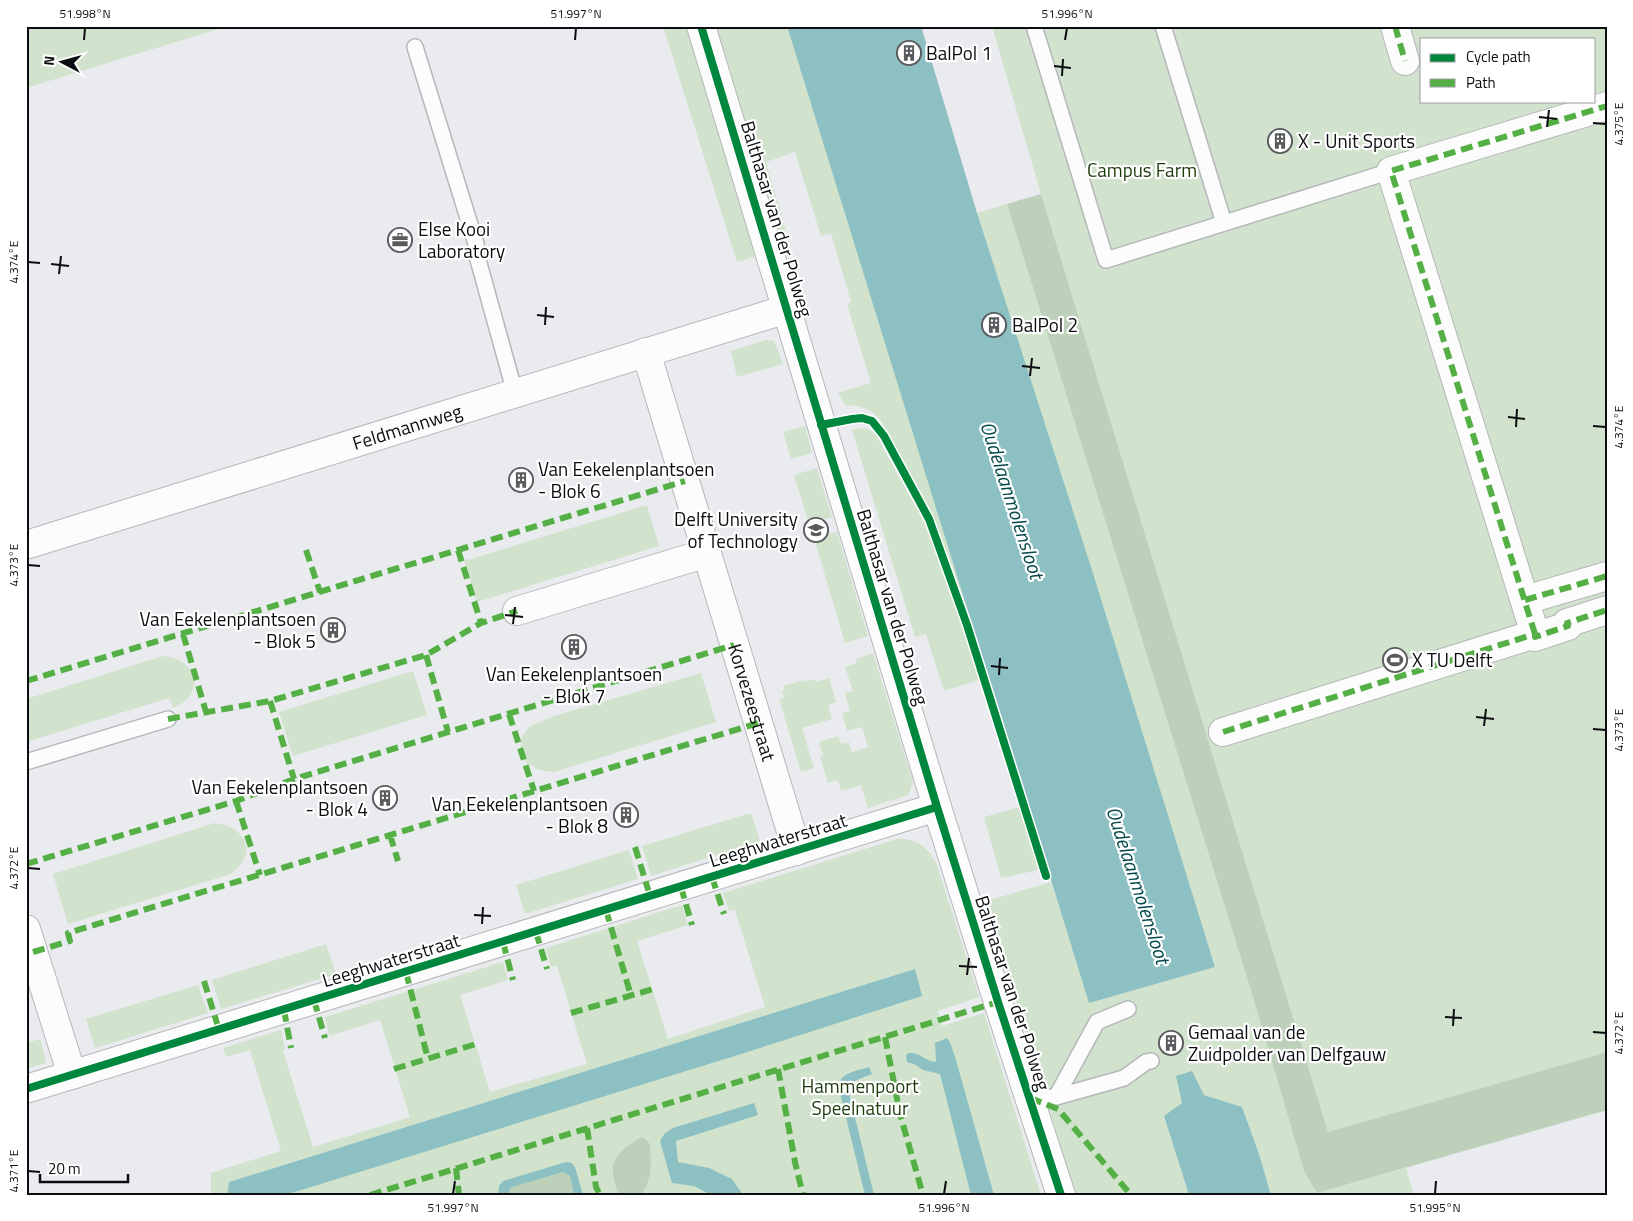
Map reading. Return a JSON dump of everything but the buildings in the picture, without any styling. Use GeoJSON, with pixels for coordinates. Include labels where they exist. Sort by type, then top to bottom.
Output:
{"type":"FeatureCollection","features":[{"type":"Feature","properties":{"kind":"street","name":"Balthasar van der Polweg"},"geometry":{"type":"LineString","coordinates":[[701,26],[937,808],[998,1002],[1043,1098],[1061,1195]]}},
{"type":"Feature","properties":{"kind":"street"},"geometry":{"type":"LineString","coordinates":[[1395,26],[1405,61]]}},
{"type":"Feature","properties":{"kind":"street"},"geometry":{"type":"LineString","coordinates":[[1607,106],[1391,171],[1535,637],[1568,626],[1567,623],[1607,610]]}},
{"type":"Feature","properties":{"kind":"street","name":"Feldmannweg"},"geometry":{"type":"LineString","coordinates":[[26,545],[787,309]]}},
{"type":"Feature","properties":{"kind":"street","name":"Korvezeestraat"},"geometry":{"type":"LineString","coordinates":[[646,352],[748,683],[758,724],[797,851]]}},
{"type":"Feature","properties":{"kind":"street"},"geometry":{"type":"LineString","coordinates":[[518,611],[707,553]]}},
{"type":"Feature","properties":{"kind":"street"},"geometry":{"type":"LineString","coordinates":[[1525,600],[1607,576]]}},
{"type":"Feature","properties":{"kind":"street"},"geometry":{"type":"LineString","coordinates":[[1223,732],[1535,634]]}},
{"type":"Feature","properties":{"kind":"street","name":"Leeghwaterstraat"},"geometry":{"type":"LineString","coordinates":[[26,1090],[937,808]]}},
{"type":"Feature","properties":{"kind":"street"},"geometry":{"type":"LineString","coordinates":[[26,929],[72,1075]]}},
{"type":"Feature","properties":{"kind":"lane"},"geometry":{"type":"LineString","coordinates":[[1034,26],[1106,260],[1391,171]]}},
{"type":"Feature","properties":{"kind":"lane"},"geometry":{"type":"LineString","coordinates":[[1163,26],[1224,223]]}},
{"type":"Feature","properties":{"kind":"lane"},"geometry":{"type":"LineString","coordinates":[[415,47],[476,244],[477,256],[515,393]]}},
{"type":"Feature","properties":{"kind":"lane"},"geometry":{"type":"LineString","coordinates":[[26,762],[168,719]]}},
{"type":"Feature","properties":{"kind":"lane"},"geometry":{"type":"LineString","coordinates":[[1043,1098],[1097,1022],[1128,1009]]}},
{"type":"Feature","properties":{"kind":"lane"},"geometry":{"type":"LineString","coordinates":[[1043,1098],[1124,1078],[1151,1060]]}},
{"type":"Feature","properties":{"kind":"green space"},"geometry":{"type":"Polygon","coordinates":[[[26,26],[228,26],[26,88],[26,26]]]}},
{"type":"Feature","properties":{"kind":"green space"},"geometry":{"type":"Polygon","coordinates":[[[663,26],[686,26],[757,256],[737,262],[663,26]]]}},
{"type":"Feature","properties":{"kind":"green space"},"geometry":{"type":"Polygon","coordinates":[[[715,26],[787,26],[988,677],[944,691],[926,634],[915,637],[852,430],[864,428],[875,433],[924,522],[964,625],[971,623],[933,517],[880,419],[864,408],[845,405],[838,393],[871,383],[847,304],[851,302],[831,233],[821,236],[795,152],[766,162],[790,245],[783,247],[715,26]]]}},
{"type":"Feature","properties":{"kind":"green space","name":"X TU Delft"},"geometry":{"type":"Polygon","coordinates":[[[992,26],[1607,26],[1607,1052],[1328,1132],[1041,194],[992,26]]]}},
{"type":"Feature","properties":{"kind":"green space"},"geometry":{"type":"Polygon","coordinates":[[[1041,194],[1328,1132],[1607,1052],[1607,1110],[1317,1193],[1304,1171],[1253,997],[1007,204],[1041,194]]]}},
{"type":"Feature","properties":{"kind":"green space"},"geometry":{"type":"Polygon","coordinates":[[[1007,204],[1253,997],[1304,1171],[1317,1193],[1406,1168],[1414,1195],[1271,1195],[1242,1107],[1204,1095],[1182,1104],[1164,1117],[1189,1195],[1076,1195],[987,908],[983,902],[1051,882],[1090,1002],[1215,967],[977,213],[1007,204]]]}},
{"type":"Feature","properties":{"kind":"green space"},"geometry":{"type":"Polygon","coordinates":[[[766,340],[774,341],[783,364],[737,377],[731,351],[766,340]]]}},
{"type":"Feature","properties":{"kind":"green space"},"geometry":{"type":"Polygon","coordinates":[[[805,426],[812,453],[791,459],[783,432],[805,426]]]}},
{"type":"Feature","properties":{"kind":"green space"},"geometry":{"type":"Polygon","coordinates":[[[817,468],[832,517],[809,524],[794,475],[817,468]]]}},
{"type":"Feature","properties":{"kind":"green space"},"geometry":{"type":"Polygon","coordinates":[[[647,505],[659,546],[477,602],[464,561],[647,505]]]}},
{"type":"Feature","properties":{"kind":"green space"},"geometry":{"type":"Polygon","coordinates":[[[837,532],[868,636],[845,643],[814,538],[837,532]]]}},
{"type":"Feature","properties":{"kind":"green space"},"geometry":{"type":"Polygon","coordinates":[[[873,653],[913,782],[908,795],[868,808],[861,785],[841,791],[838,780],[828,783],[820,756],[823,755],[819,742],[838,736],[841,744],[849,742],[852,752],[868,747],[862,727],[847,731],[842,713],[850,711],[845,693],[853,691],[845,667],[857,663],[856,659],[873,653]]]}},
{"type":"Feature","properties":{"kind":"green space"},"geometry":{"type":"Polygon","coordinates":[[[163,656],[175,659],[191,670],[194,678],[194,687],[184,702],[173,708],[169,698],[26,742],[26,699],[163,656]]]}},
{"type":"Feature","properties":{"kind":"green space"},"geometry":{"type":"Polygon","coordinates":[[[413,671],[427,715],[293,756],[279,712],[413,671]]]}},
{"type":"Feature","properties":{"kind":"green space"},"geometry":{"type":"Polygon","coordinates":[[[701,673],[716,722],[554,772],[539,770],[527,763],[520,751],[521,738],[530,726],[554,716],[701,673]]]}},
{"type":"Feature","properties":{"kind":"green space"},"geometry":{"type":"Polygon","coordinates":[[[829,678],[836,702],[828,705],[832,719],[802,728],[814,768],[801,772],[779,699],[784,698],[782,691],[785,690],[784,686],[804,680],[805,682],[815,679],[817,682],[829,678]]]}},
{"type":"Feature","properties":{"kind":"green space"},"geometry":{"type":"Polygon","coordinates":[[[1027,805],[1048,868],[1001,878],[984,817],[1027,805]]]}},
{"type":"Feature","properties":{"kind":"green space"},"geometry":{"type":"Polygon","coordinates":[[[751,813],[760,841],[651,876],[642,846],[751,813]]]}},
{"type":"Feature","properties":{"kind":"green space"},"geometry":{"type":"Polygon","coordinates":[[[215,823],[235,830],[245,843],[244,858],[231,874],[68,924],[53,874],[215,823]]]}},
{"type":"Feature","properties":{"kind":"green space","name":"Hammenpoort Speelnatuur"},"geometry":{"type":"Polygon","coordinates":[[[897,839],[911,840],[922,845],[937,865],[979,997],[938,1011],[942,1026],[984,1013],[1041,1195],[994,1195],[956,1060],[988,1195],[237,1195],[917,977],[915,969],[229,1182],[227,1195],[211,1195],[211,1173],[281,1151],[250,1050],[226,1057],[223,1048],[281,1030],[285,1049],[283,1051],[313,1147],[410,1117],[380,1020],[329,1036],[325,1017],[503,962],[508,980],[460,995],[490,1092],[587,1064],[557,966],[551,967],[546,948],[682,905],[688,925],[637,941],[668,1039],[765,1007],[735,910],[729,911],[723,893],[897,839]]]}},
{"type":"Feature","properties":{"kind":"green space"},"geometry":{"type":"Polygon","coordinates":[[[629,850],[638,879],[525,914],[516,885],[629,850]]]}},
{"type":"Feature","properties":{"kind":"green space"},"geometry":{"type":"Polygon","coordinates":[[[326,944],[336,974],[221,1009],[212,980],[326,944]]]}},
{"type":"Feature","properties":{"kind":"green space"},"geometry":{"type":"Polygon","coordinates":[[[198,985],[208,1013],[95,1048],[86,1019],[198,985]]]}},
{"type":"Feature","properties":{"kind":"green space"},"geometry":{"type":"Polygon","coordinates":[[[40,1039],[46,1063],[26,1069],[26,1043],[40,1039]]]}},
{"type":"Feature","properties":{"kind":"green space"},"geometry":{"type":"Polygon","coordinates":[[[642,1137],[650,1144],[651,1164],[648,1182],[641,1195],[619,1195],[613,1175],[615,1160],[625,1148],[642,1137]]]}},
{"type":"Feature","properties":{"kind":"green space"},"geometry":{"type":"Polygon","coordinates":[[[563,1172],[570,1176],[574,1195],[508,1195],[512,1187],[563,1172]]]}},
{"type":"Feature","properties":{"kind":"water","name":"Oudelaanmolensloot"},"geometry":{"type":"Polygon","coordinates":[[[787,26],[921,26],[977,213],[1092,570],[1215,967],[1089,1003],[787,26]]]}},
{"type":"Feature","properties":{"kind":"water"},"geometry":{"type":"Polygon","coordinates":[[[915,969],[922,996],[285,1195],[227,1195],[229,1182],[915,969]]]}},
{"type":"Feature","properties":{"kind":"water"},"geometry":{"type":"Polygon","coordinates":[[[947,1038],[956,1060],[994,1195],[971,1195],[940,1074],[923,1070],[907,1062],[906,1056],[908,1053],[912,1053],[936,1062],[935,1043],[947,1038]]]}},
{"type":"Feature","properties":{"kind":"water"},"geometry":{"type":"Polygon","coordinates":[[[869,1067],[872,1074],[852,1082],[848,1089],[874,1195],[865,1195],[838,1085],[846,1075],[869,1067]]]}},
{"type":"Feature","properties":{"kind":"water"},"geometry":{"type":"Polygon","coordinates":[[[1192,1071],[1204,1095],[1242,1107],[1271,1195],[1189,1195],[1164,1116],[1182,1103],[1176,1076],[1192,1071]]]}},
{"type":"Feature","properties":{"kind":"water"},"geometry":{"type":"Polygon","coordinates":[[[754,1103],[758,1115],[676,1141],[678,1162],[709,1168],[732,1179],[743,1195],[711,1195],[694,1186],[672,1183],[660,1141],[665,1133],[673,1128],[754,1103]]]}},
{"type":"Feature","properties":{"kind":"water"},"geometry":{"type":"Polygon","coordinates":[[[566,1162],[572,1163],[575,1167],[583,1195],[574,1195],[570,1176],[563,1172],[512,1187],[508,1195],[498,1195],[499,1186],[503,1181],[566,1162]]]}},
{"type":"Feature","properties":{"kind":"marked path"},"geometry":{"type":"LineString","coordinates":[[1395,26],[1405,61]]}},
{"type":"Feature","properties":{"kind":"marked path"},"geometry":{"type":"LineString","coordinates":[[1535,634],[1391,171],[1607,106]]}},
{"type":"Feature","properties":{"kind":"marked path"},"geometry":{"type":"LineString","coordinates":[[26,681],[685,481]]}},
{"type":"Feature","properties":{"kind":"marked path"},"geometry":{"type":"LineString","coordinates":[[306,550],[320,592]]}},
{"type":"Feature","properties":{"kind":"marked path"},"geometry":{"type":"LineString","coordinates":[[458,550],[481,623]]}},
{"type":"Feature","properties":{"kind":"marked path"},"geometry":{"type":"LineString","coordinates":[[1525,600],[1607,576]]}},
{"type":"Feature","properties":{"kind":"marked path"},"geometry":{"type":"LineString","coordinates":[[1223,732],[1535,634],[1535,637],[1568,626],[1567,623],[1607,610]]}},
{"type":"Feature","properties":{"kind":"marked path"},"geometry":{"type":"LineString","coordinates":[[168,719],[270,701],[426,655],[481,623],[517,611]]}},
{"type":"Feature","properties":{"kind":"marked path"},"geometry":{"type":"LineString","coordinates":[[183,634],[206,712]]}},
{"type":"Feature","properties":{"kind":"marked path"},"geometry":{"type":"LineString","coordinates":[[26,864],[236,801],[294,779],[734,645]]}},
{"type":"Feature","properties":{"kind":"marked path"},"geometry":{"type":"LineString","coordinates":[[426,655],[448,732]]}},
{"type":"Feature","properties":{"kind":"marked path"},"geometry":{"type":"LineString","coordinates":[[270,701],[294,779]]}},
{"type":"Feature","properties":{"kind":"marked path"},"geometry":{"type":"LineString","coordinates":[[509,714],[534,791]]}},
{"type":"Feature","properties":{"kind":"marked path"},"geometry":{"type":"LineString","coordinates":[[33,952],[70,941],[68,933],[758,723]]}},
{"type":"Feature","properties":{"kind":"marked path"},"geometry":{"type":"LineString","coordinates":[[236,801],[260,875]]}},
{"type":"Feature","properties":{"kind":"marked path"},"geometry":{"type":"LineString","coordinates":[[390,835],[398,861]]}},
{"type":"Feature","properties":{"kind":"marked path"},"geometry":{"type":"LineString","coordinates":[[635,847],[650,896]]}},
{"type":"Feature","properties":{"kind":"marked path"},"geometry":{"type":"LineString","coordinates":[[712,877],[724,914]]}},
{"type":"Feature","properties":{"kind":"marked path"},"geometry":{"type":"LineString","coordinates":[[681,887],[692,925]]}},
{"type":"Feature","properties":{"kind":"marked path"},"geometry":{"type":"LineString","coordinates":[[606,910],[631,996]]}},
{"type":"Feature","properties":{"kind":"marked path"},"geometry":{"type":"LineString","coordinates":[[536,932],[547,969]]}},
{"type":"Feature","properties":{"kind":"marked path"},"geometry":{"type":"LineString","coordinates":[[503,942],[513,980]]}},
{"type":"Feature","properties":{"kind":"marked path"},"geometry":{"type":"LineString","coordinates":[[406,972],[428,1059]]}},
{"type":"Feature","properties":{"kind":"marked path"},"geometry":{"type":"LineString","coordinates":[[204,981],[219,1030]]}},
{"type":"Feature","properties":{"kind":"marked path"},"geometry":{"type":"LineString","coordinates":[[571,1013],[653,989]]}},
{"type":"Feature","properties":{"kind":"marked path"},"geometry":{"type":"LineString","coordinates":[[314,1000],[325,1038]]}},
{"type":"Feature","properties":{"kind":"marked path"},"geometry":{"type":"LineString","coordinates":[[370,1195],[998,1002]]}},
{"type":"Feature","properties":{"kind":"marked path"},"geometry":{"type":"LineString","coordinates":[[284,1010],[291,1048]]}},
{"type":"Feature","properties":{"kind":"marked path"},"geometry":{"type":"LineString","coordinates":[[885,1037],[900,1114],[923,1195]]}},
{"type":"Feature","properties":{"kind":"marked path"},"geometry":{"type":"LineString","coordinates":[[394,1069],[476,1044]]}},
{"type":"Feature","properties":{"kind":"marked path"},"geometry":{"type":"LineString","coordinates":[[778,1069],[803,1195]]}},
{"type":"Feature","properties":{"kind":"marked path"},"geometry":{"type":"LineString","coordinates":[[1030,1098],[1058,1109],[1131,1195]]}},
{"type":"Feature","properties":{"kind":"marked path"},"geometry":{"type":"LineString","coordinates":[[587,1128],[596,1187],[600,1195]]}},
{"type":"Feature","properties":{"kind":"marked path"},"geometry":{"type":"LineString","coordinates":[[456,1168],[459,1195]]}},
{"type":"Feature","properties":{"kind":"cycle path"},"geometry":{"type":"LineString","coordinates":[[701,26],[937,807],[1061,1195]]}},
{"type":"Feature","properties":{"kind":"cycle path"},"geometry":{"type":"LineString","coordinates":[[821,425],[862,418],[872,421],[884,436],[929,519],[967,625],[1046,876]]}},
{"type":"Feature","properties":{"kind":"cycle path"},"geometry":{"type":"LineString","coordinates":[[26,1089],[937,807]]}},
{"type":"Feature","properties":{"kind":"place","name":"BalPol 1"},"geometry":{"type":"Point","coordinates":[909,53]}},
{"type":"Feature","properties":{"kind":"place","name":"X - Unit Sports"},"geometry":{"type":"Point","coordinates":[1280,141]}},
{"type":"Feature","properties":{"kind":"place","name":"Else Kooi Laboratory"},"geometry":{"type":"Point","coordinates":[400,240]}},
{"type":"Feature","properties":{"kind":"place","name":"BalPol 2"},"geometry":{"type":"Point","coordinates":[994,325]}},
{"type":"Feature","properties":{"kind":"place","name":"Van Eekelenplantsoen - Blok 6"},"geometry":{"type":"Point","coordinates":[521,480]}},
{"type":"Feature","properties":{"kind":"place","name":"Delft University of Technology"},"geometry":{"type":"Point","coordinates":[816,530]}},
{"type":"Feature","properties":{"kind":"place","name":"Van Eekelenplantsoen - Blok 5"},"geometry":{"type":"Point","coordinates":[333,630]}},
{"type":"Feature","properties":{"kind":"place","name":"Van Eekelenplantsoen - Blok 7"},"geometry":{"type":"Point","coordinates":[574,647]}},
{"type":"Feature","properties":{"kind":"place","name":"X TU Delft"},"geometry":{"type":"Point","coordinates":[1395,660]}},
{"type":"Feature","properties":{"kind":"place","name":"Van Eekelenplantsoen - Blok 4"},"geometry":{"type":"Point","coordinates":[385,798]}},
{"type":"Feature","properties":{"kind":"place","name":"Van Eekelenplantsoen - Blok 8"},"geometry":{"type":"Point","coordinates":[626,815]}},
{"type":"Feature","properties":{"kind":"place","name":"Gemaal van de Zuidpolder van Delfgauw"},"geometry":{"type":"Point","coordinates":[1171,1043]}},
{"type":"Feature","properties":{"kind":"park label","name":"Campus Farm"},"geometry":{"type":"Point","coordinates":[1142,170]}}]}
